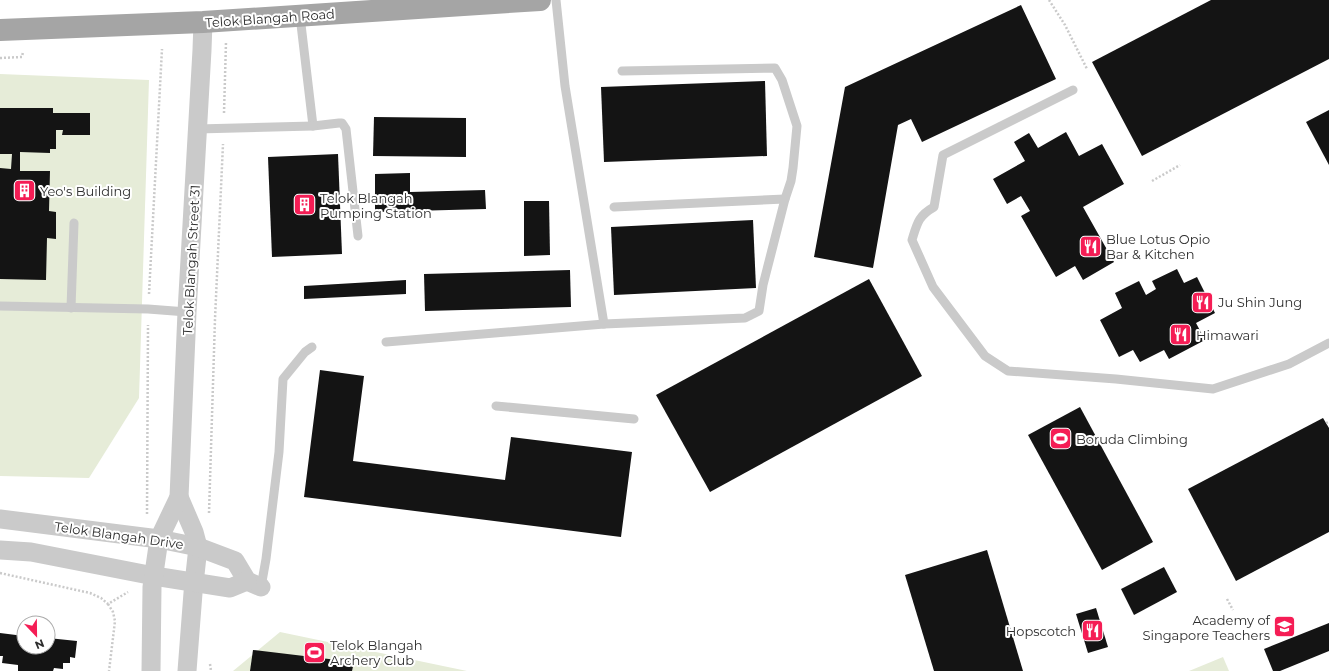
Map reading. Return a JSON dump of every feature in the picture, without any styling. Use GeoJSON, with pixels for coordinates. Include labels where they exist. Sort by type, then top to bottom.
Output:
{"type":"FeatureCollection","features":[{"type":"Feature","properties":{"kind":"main road","name":"Telok Blangah Road"},"geometry":{"type":"LineString","coordinates":[[0,30],[226,21],[540,0]]}},
{"type":"Feature","properties":{"kind":"street","name":"Telok Blangah Street 31"},"geometry":{"type":"LineString","coordinates":[[151,671],[154,576],[159,539],[178,497],[203,22]]}},
{"type":"Feature","properties":{"kind":"street","name":"Telok Blangah Street 31"},"geometry":{"type":"LineString","coordinates":[[178,497],[194,532],[198,547],[188,671]]}},
{"type":"Feature","properties":{"kind":"street","name":"Telok Blangah Drive"},"geometry":{"type":"LineString","coordinates":[[0,519],[159,539],[198,547],[235,561],[254,584]]}},
{"type":"Feature","properties":{"kind":"street"},"geometry":{"type":"LineString","coordinates":[[0,550],[31,552],[154,576],[230,588],[254,584]]}},
{"type":"Feature","properties":{"kind":"lane"},"geometry":{"type":"LineString","coordinates":[[556,0],[565,86],[604,324]]}},
{"type":"Feature","properties":{"kind":"lane"},"geometry":{"type":"LineString","coordinates":[[300,16],[313,126]]}},
{"type":"Feature","properties":{"kind":"lane"},"geometry":{"type":"LineString","coordinates":[[386,342],[604,324],[744,318],[759,311],[793,168],[797,126],[782,80],[775,68],[622,71]]}},
{"type":"Feature","properties":{"kind":"lane"},"geometry":{"type":"LineString","coordinates":[[1073,90],[943,155],[934,207],[924,213],[917,223],[912,240],[933,287],[984,356],[1008,371],[1116,379],[1213,389],[1289,364],[1329,343]]}},
{"type":"Feature","properties":{"kind":"lane"},"geometry":{"type":"LineString","coordinates":[[198,129],[313,126],[342,123],[346,129],[358,236]]}},
{"type":"Feature","properties":{"kind":"lane"},"geometry":{"type":"LineString","coordinates":[[614,207],[785,199]]}},
{"type":"Feature","properties":{"kind":"lane"},"geometry":{"type":"LineString","coordinates":[[71,308],[74,223]]}},
{"type":"Feature","properties":{"kind":"lane"},"geometry":{"type":"LineString","coordinates":[[0,306],[148,309],[187,312]]}},
{"type":"Feature","properties":{"kind":"lane"},"geometry":{"type":"LineString","coordinates":[[254,584],[266,559],[278,452],[283,379],[305,352],[312,347]]}},
{"type":"Feature","properties":{"kind":"lane"},"geometry":{"type":"LineString","coordinates":[[496,406],[634,419]]}},
{"type":"Feature","properties":{"kind":"path"},"geometry":{"type":"LineString","coordinates":[[1049,0],[1065,26],[1087,69]]}},
{"type":"Feature","properties":{"kind":"path"},"geometry":{"type":"LineString","coordinates":[[209,514],[215,320],[224,128],[226,21]]}},
{"type":"Feature","properties":{"kind":"path"},"geometry":{"type":"LineString","coordinates":[[147,518],[148,309],[162,49]]}},
{"type":"Feature","properties":{"kind":"path"},"geometry":{"type":"LineString","coordinates":[[0,58],[22,57]]}},
{"type":"Feature","properties":{"kind":"path"},"geometry":{"type":"LineString","coordinates":[[1152,180],[1180,165]]}},
{"type":"Feature","properties":{"kind":"path"},"geometry":{"type":"LineString","coordinates":[[0,573],[90,593],[101,598],[108,604],[113,612],[115,621],[109,671]]}},
{"type":"Feature","properties":{"kind":"path"},"geometry":{"type":"LineString","coordinates":[[108,604],[131,590]]}},
{"type":"Feature","properties":{"kind":"path"},"geometry":{"type":"LineString","coordinates":[[1227,599],[1233,610]]}},
{"type":"Feature","properties":{"kind":"path"},"geometry":{"type":"LineString","coordinates":[[210,663],[210,671]]}},
{"type":"Feature","properties":{"kind":"green space"},"geometry":{"type":"Polygon","coordinates":[[[0,74],[149,80],[139,398],[89,478],[0,476],[0,74]]]}},
{"type":"Feature","properties":{"kind":"green space","name":"Telok Blangah Archery Club"},"geometry":{"type":"Polygon","coordinates":[[[280,632],[467,671],[233,671],[280,632]]]}},
{"type":"Feature","properties":{"kind":"green space"},"geometry":{"type":"Polygon","coordinates":[[[1223,657],[1229,671],[1189,671],[1223,657]]]}},
{"type":"Feature","properties":{"kind":"building"},"geometry":{"type":"Polygon","coordinates":[[[1211,0],[1329,0],[1329,59],[1142,156],[1092,62],[1211,0]]]}},
{"type":"Feature","properties":{"kind":"building"},"geometry":{"type":"Polygon","coordinates":[[[1021,5],[1056,79],[922,142],[911,119],[898,125],[873,268],[814,257],[845,87],[1021,5]]]}},
{"type":"Feature","properties":{"kind":"building"},"geometry":{"type":"Polygon","coordinates":[[[765,81],[767,156],[604,162],[601,87],[765,81]]]}},
{"type":"Feature","properties":{"kind":"building","name":"Yeo's Building"},"geometry":{"type":"Polygon","coordinates":[[[0,108],[53,108],[53,113],[90,113],[90,135],[62,135],[63,130],[56,130],[56,149],[50,149],[50,153],[20,152],[20,171],[50,171],[49,211],[56,212],[56,239],[47,238],[46,280],[0,279],[0,168],[11,169],[12,154],[0,154],[0,108]]]}},
{"type":"Feature","properties":{"kind":"building"},"geometry":{"type":"Polygon","coordinates":[[[1329,110],[1329,165],[1306,122],[1329,110]]]}},
{"type":"Feature","properties":{"kind":"building"},"geometry":{"type":"Polygon","coordinates":[[[374,117],[466,118],[466,157],[373,156],[374,117]]]}},
{"type":"Feature","properties":{"kind":"building"},"geometry":{"type":"Polygon","coordinates":[[[1066,132],[1079,156],[1102,144],[1124,184],[1083,207],[1114,262],[1083,280],[1075,266],[1056,277],[1021,216],[1030,211],[1021,196],[1007,204],[993,179],[1025,161],[1014,142],[1029,133],[1038,148],[1066,132]]]}},
{"type":"Feature","properties":{"kind":"building","name":"Telok Blangah Pumping Station"},"geometry":{"type":"Polygon","coordinates":[[[338,154],[342,254],[272,257],[268,157],[338,154]]]}},
{"type":"Feature","properties":{"kind":"building"},"geometry":{"type":"Polygon","coordinates":[[[410,173],[410,192],[485,190],[486,209],[375,212],[375,174],[410,173]]]}},
{"type":"Feature","properties":{"kind":"building"},"geometry":{"type":"Polygon","coordinates":[[[524,201],[549,201],[550,255],[524,256],[524,201]]]}},
{"type":"Feature","properties":{"kind":"building"},"geometry":{"type":"Polygon","coordinates":[[[753,220],[756,288],[614,295],[611,227],[753,220]]]}},
{"type":"Feature","properties":{"kind":"building"},"geometry":{"type":"Polygon","coordinates":[[[1177,269],[1184,283],[1197,277],[1215,313],[1196,323],[1205,340],[1169,359],[1164,350],[1140,362],[1133,350],[1119,357],[1100,320],[1122,308],[1115,293],[1139,281],[1146,295],[1156,289],[1152,281],[1177,269]]]}},
{"type":"Feature","properties":{"kind":"building"},"geometry":{"type":"Polygon","coordinates":[[[570,270],[571,307],[425,311],[424,274],[570,270]]]}},
{"type":"Feature","properties":{"kind":"building"},"geometry":{"type":"Polygon","coordinates":[[[869,279],[922,376],[710,492],[656,395],[869,279]]]}},
{"type":"Feature","properties":{"kind":"building"},"geometry":{"type":"Polygon","coordinates":[[[406,280],[406,294],[304,299],[304,286],[406,280]]]}},
{"type":"Feature","properties":{"kind":"building"},"geometry":{"type":"Polygon","coordinates":[[[320,370],[364,376],[353,461],[505,480],[511,437],[632,452],[621,537],[304,497],[320,370]]]}},
{"type":"Feature","properties":{"kind":"building"},"geometry":{"type":"Polygon","coordinates":[[[1080,407],[1153,542],[1102,570],[1028,435],[1080,407]]]}},
{"type":"Feature","properties":{"kind":"building"},"geometry":{"type":"Polygon","coordinates":[[[1323,418],[1329,428],[1329,532],[1236,581],[1188,489],[1323,418]]]}},
{"type":"Feature","properties":{"kind":"building"},"geometry":{"type":"Polygon","coordinates":[[[987,550],[1023,671],[934,671],[905,575],[987,550]]]}},
{"type":"Feature","properties":{"kind":"building"},"geometry":{"type":"Polygon","coordinates":[[[1164,567],[1177,592],[1134,615],[1121,589],[1164,567]]]}},
{"type":"Feature","properties":{"kind":"building","name":"Hopscotch"},"geometry":{"type":"Polygon","coordinates":[[[1096,608],[1108,647],[1088,653],[1076,614],[1096,608]]]}},
{"type":"Feature","properties":{"kind":"building"},"geometry":{"type":"Polygon","coordinates":[[[1329,623],[1329,651],[1280,671],[1273,671],[1264,649],[1329,623]]]}},
{"type":"Feature","properties":{"kind":"building"},"geometry":{"type":"Polygon","coordinates":[[[0,633],[16,635],[16,655],[56,655],[56,639],[77,641],[75,658],[70,657],[70,663],[63,663],[63,669],[54,668],[53,671],[18,671],[18,665],[2,663],[3,656],[0,656],[0,633]]]}},
{"type":"Feature","properties":{"kind":"building"},"geometry":{"type":"Polygon","coordinates":[[[253,650],[354,662],[352,671],[250,671],[253,650]]]}},
{"type":"Feature","properties":{"kind":"place","name":"Yeo's Building"},"geometry":{"type":"Point","coordinates":[25,191]}},
{"type":"Feature","properties":{"kind":"place","name":"Telok Blangah Pumping Station"},"geometry":{"type":"Point","coordinates":[305,205]}},
{"type":"Feature","properties":{"kind":"place","name":"Blue Lotus Opio Bar & Kitchen"},"geometry":{"type":"Point","coordinates":[1090,246]}},
{"type":"Feature","properties":{"kind":"place","name":"Ju Shin Jung"},"geometry":{"type":"Point","coordinates":[1202,302]}},
{"type":"Feature","properties":{"kind":"place","name":"Himawari"},"geometry":{"type":"Point","coordinates":[1180,335]}},
{"type":"Feature","properties":{"kind":"place","name":"Boruda Climbing"},"geometry":{"type":"Point","coordinates":[1061,439]}},
{"type":"Feature","properties":{"kind":"place","name":"Academy of Singapore Teachers"},"geometry":{"type":"Point","coordinates":[1285,627]}},
{"type":"Feature","properties":{"kind":"place","name":"Hopscotch"},"geometry":{"type":"Point","coordinates":[1092,631]}},
{"type":"Feature","properties":{"kind":"place","name":"Telok Blangah Archery Club"},"geometry":{"type":"Point","coordinates":[315,652]}}]}
